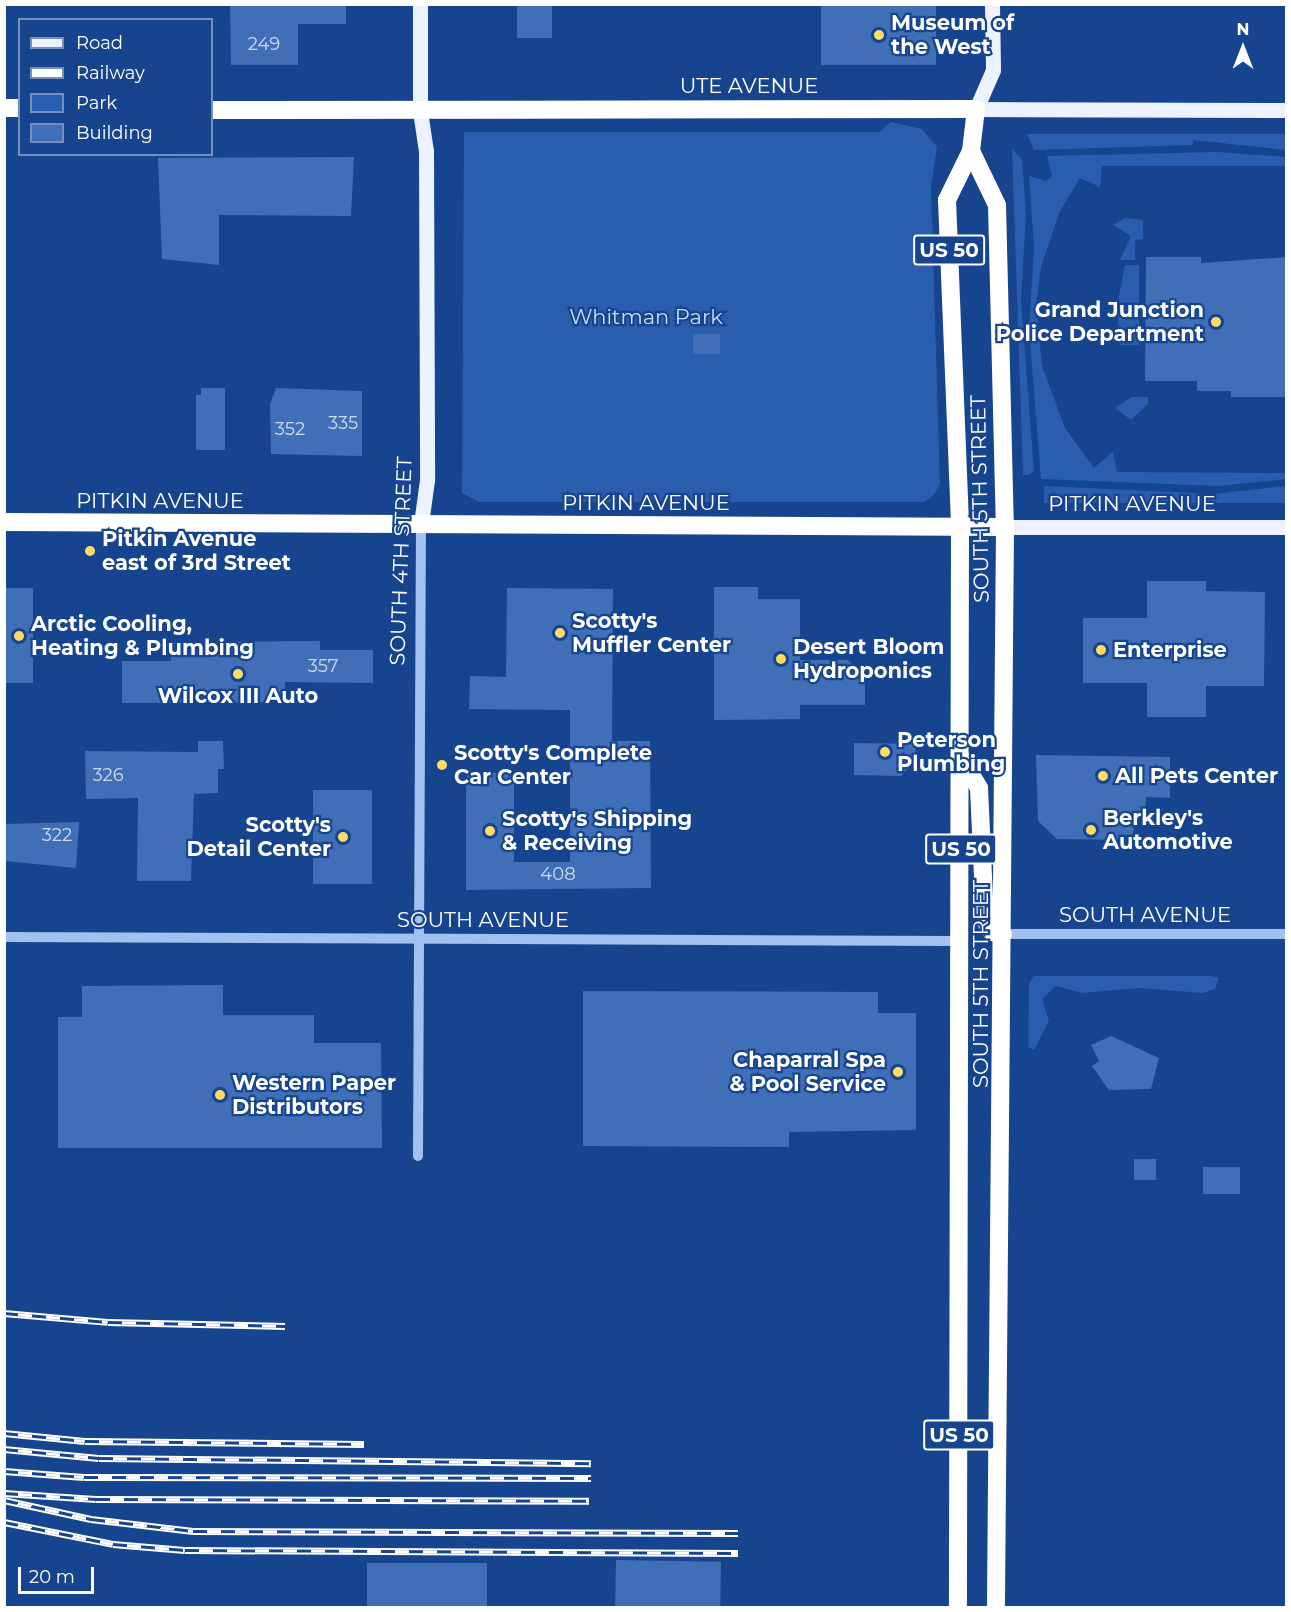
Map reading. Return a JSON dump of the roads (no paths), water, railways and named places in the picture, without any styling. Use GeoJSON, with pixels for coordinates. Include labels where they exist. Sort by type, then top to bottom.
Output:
{"type":"FeatureCollection","features":[{"type":"Feature","properties":{"kind":"highway","name":"UTE AVENUE"},"geometry":{"type":"LineString","coordinates":[[213,110],[976,109]]}},
{"type":"Feature","properties":{"kind":"highway","name":"SOUTH 5TH STREET"},"geometry":{"type":"LineString","coordinates":[[958,1608],[960,526],[947,200],[971,151],[976,109]]}},
{"type":"Feature","properties":{"kind":"highway","name":"SOUTH 5TH STREET"},"geometry":{"type":"LineString","coordinates":[[971,151],[997,205],[1005,527],[1001,1274],[996,1608]]}},
{"type":"Feature","properties":{"kind":"highway","name":"PITKIN AVENUE"},"geometry":{"type":"LineString","coordinates":[[4,522],[1005,527]]}},
{"type":"Feature","properties":{"kind":"highway"},"geometry":{"type":"LineString","coordinates":[[961,757],[979,788],[985,920],[992,932],[1003,934]]}},
{"type":"Feature","properties":{"kind":"main road","name":"SOUTH 4TH STREET"},"geometry":{"type":"LineString","coordinates":[[420,4],[420,111],[426,187],[427,480],[421,525]]}},
{"type":"Feature","properties":{"kind":"main road","name":"SOUTH 5TH STREET"},"geometry":{"type":"LineString","coordinates":[[976,109],[993,70],[992,4]]}},
{"type":"Feature","properties":{"kind":"main road","name":"UTE AVENUE"},"geometry":{"type":"LineString","coordinates":[[976,109],[1287,110]]}},
{"type":"Feature","properties":{"kind":"main road","name":"PITKIN AVENUE"},"geometry":{"type":"LineString","coordinates":[[1005,527],[1287,527]]}},
{"type":"Feature","properties":{"kind":"street","name":"SOUTH 4TH STREET"},"geometry":{"type":"LineString","coordinates":[[418,1156],[421,525]]}},
{"type":"Feature","properties":{"kind":"street","name":"SOUTH AVENUE"},"geometry":{"type":"LineString","coordinates":[[1003,934],[1287,934]]}},
{"type":"Feature","properties":{"kind":"street","name":"SOUTH AVENUE"},"geometry":{"type":"LineString","coordinates":[[4,937],[960,941]]}},
{"type":"Feature","properties":{"kind":"railway"},"geometry":{"type":"LineString","coordinates":[[4,1313],[108,1322],[285,1326]]}},
{"type":"Feature","properties":{"kind":"railway"},"geometry":{"type":"LineString","coordinates":[[4,1433],[85,1441],[364,1444]]}},
{"type":"Feature","properties":{"kind":"railway"},"geometry":{"type":"LineString","coordinates":[[4,1449],[99,1458],[591,1463]]}},
{"type":"Feature","properties":{"kind":"railway"},"geometry":{"type":"LineString","coordinates":[[4,1471],[84,1477],[591,1478]]}},
{"type":"Feature","properties":{"kind":"railway"},"geometry":{"type":"LineString","coordinates":[[4,1493],[96,1499],[589,1501]]}},
{"type":"Feature","properties":{"kind":"railway"},"geometry":{"type":"LineString","coordinates":[[4,1500],[91,1519],[193,1531],[738,1533]]}},
{"type":"Feature","properties":{"kind":"railway"},"geometry":{"type":"LineString","coordinates":[[4,1522],[113,1544],[185,1550],[738,1553]]}},
{"type":"Feature","properties":{"kind":"place","name":"Museum of the West"},"geometry":{"type":"Point","coordinates":[879,35]}},
{"type":"Feature","properties":{"kind":"place","name":"Grand Junction Police Department"},"geometry":{"type":"Point","coordinates":[1216,322]}},
{"type":"Feature","properties":{"kind":"place","name":"Pitkin Avenue east of 3rd Street"},"geometry":{"type":"Point","coordinates":[90,551]}},
{"type":"Feature","properties":{"kind":"place","name":"Scotty's Muffler Center"},"geometry":{"type":"Point","coordinates":[560,633]}},
{"type":"Feature","properties":{"kind":"place","name":"Arctic Cooling, Heating & Plumbing"},"geometry":{"type":"Point","coordinates":[19,636]}},
{"type":"Feature","properties":{"kind":"place","name":"Enterprise"},"geometry":{"type":"Point","coordinates":[1101,650]}},
{"type":"Feature","properties":{"kind":"place","name":"Desert Bloom Hydroponics"},"geometry":{"type":"Point","coordinates":[781,659]}},
{"type":"Feature","properties":{"kind":"place","name":"Wilcox III Auto"},"geometry":{"type":"Point","coordinates":[238,674]}},
{"type":"Feature","properties":{"kind":"place","name":"Peterson Plumbing"},"geometry":{"type":"Point","coordinates":[885,752]}},
{"type":"Feature","properties":{"kind":"place","name":"Scotty's Complete Car Center"},"geometry":{"type":"Point","coordinates":[442,765]}},
{"type":"Feature","properties":{"kind":"place","name":"All Pets Center"},"geometry":{"type":"Point","coordinates":[1103,776]}},
{"type":"Feature","properties":{"kind":"place","name":"Berkley's Automotive"},"geometry":{"type":"Point","coordinates":[1091,830]}},
{"type":"Feature","properties":{"kind":"place","name":"Scotty's Shipping & Receiving"},"geometry":{"type":"Point","coordinates":[490,831]}},
{"type":"Feature","properties":{"kind":"place","name":"Scotty's Detail Center"},"geometry":{"type":"Point","coordinates":[343,837]}},
{"type":"Feature","properties":{"kind":"place","name":"Chaparral Spa & Pool Service"},"geometry":{"type":"Point","coordinates":[898,1072]}},
{"type":"Feature","properties":{"kind":"place","name":"Western Paper Distributors"},"geometry":{"type":"Point","coordinates":[220,1095]}},
{"type":"Feature","properties":{"kind":"park label","name":"Whitman Park"},"geometry":{"type":"Point","coordinates":[646,317]}}]}
